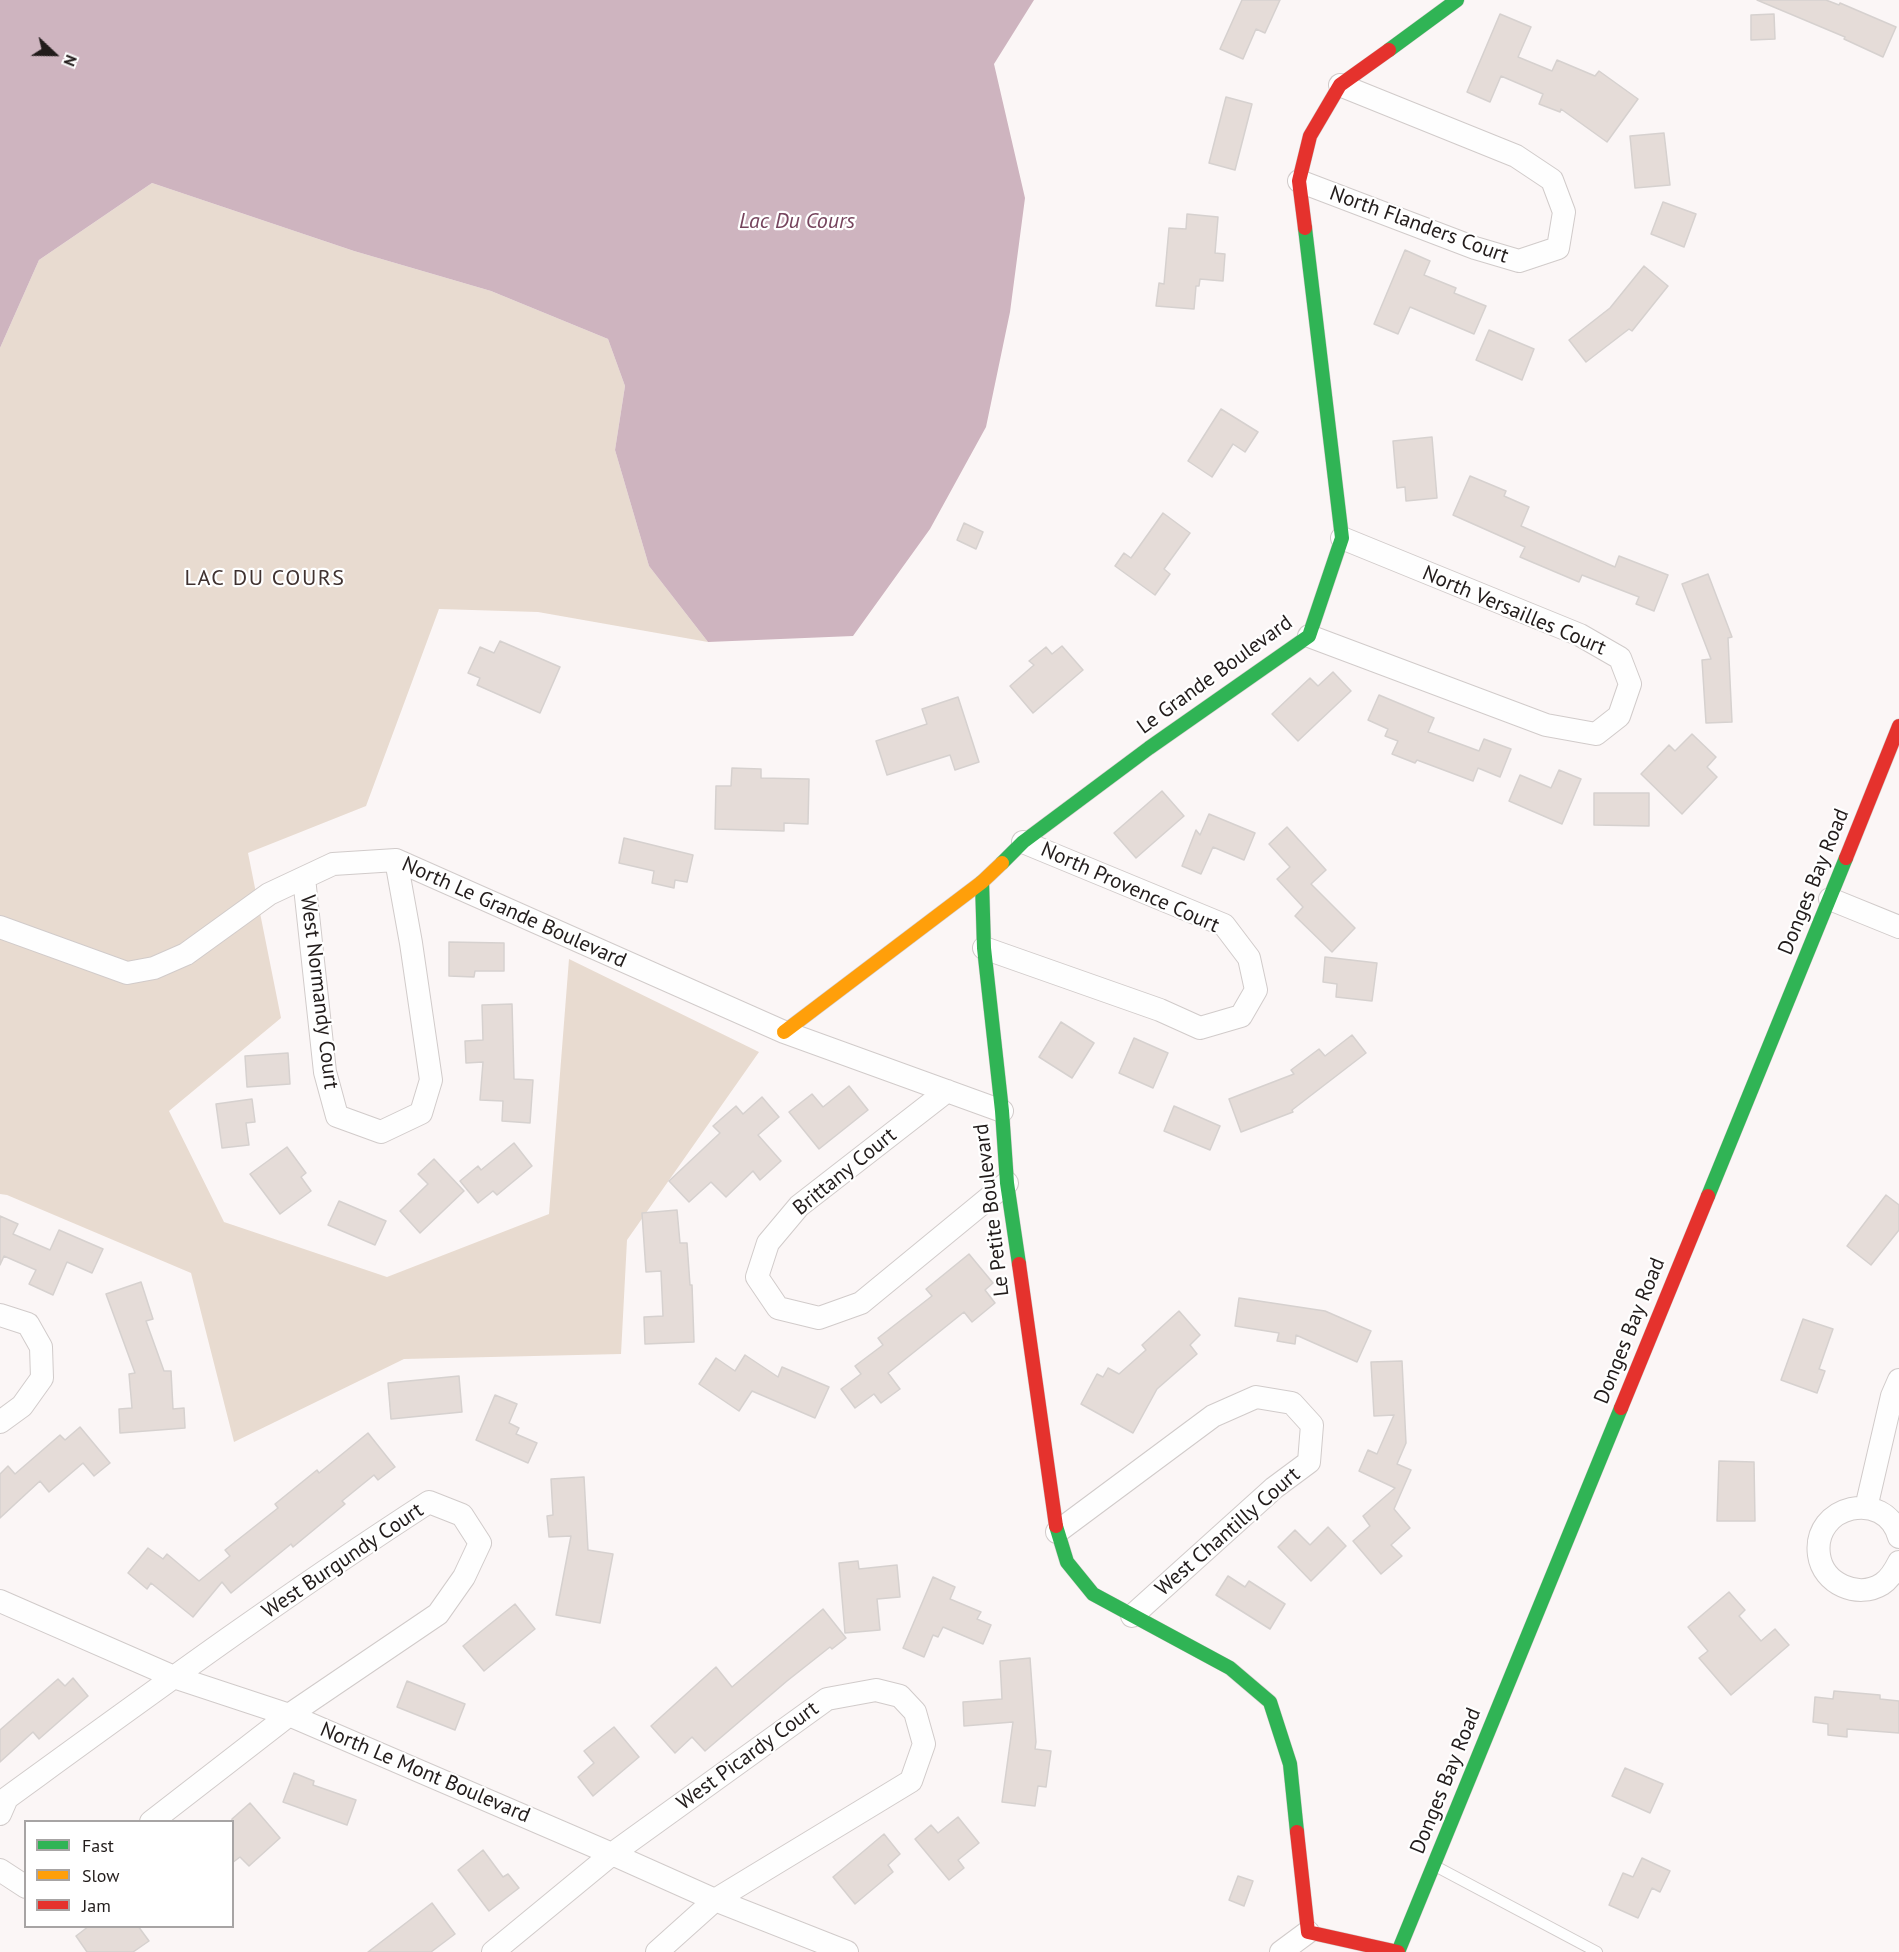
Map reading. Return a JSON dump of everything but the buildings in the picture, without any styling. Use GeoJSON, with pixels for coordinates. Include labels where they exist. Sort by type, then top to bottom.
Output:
{"type":"FeatureCollection","features":[{"type":"Feature","properties":{"kind":"street","name":"Le Grande Boulevard"},"geometry":{"type":"LineString","coordinates":[[784,1032],[982,882],[1023,842],[1149,748],[1309,636],[1342,538],[1299,181],[1310,136],[1340,85],[1457,0]]}},
{"type":"Feature","properties":{"kind":"street","name":"North Flanders Court"},"geometry":{"type":"LineString","coordinates":[[1299,181],[1475,248],[1519,261],[1558,248],[1564,212],[1552,180],[1516,156],[1340,85]]}},
{"type":"Feature","properties":{"kind":"street","name":"North Versailles Court"},"geometry":{"type":"LineString","coordinates":[[1309,636],[1546,725],[1596,734],[1619,716],[1630,684],[1620,658],[1580,634],[1342,538]]}},
{"type":"Feature","properties":{"kind":"street","name":"Donges Bay Road"},"geometry":{"type":"LineString","coordinates":[[1398,1952],[1899,726]]}},
{"type":"Feature","properties":{"kind":"street","name":"North Provence Court"},"geometry":{"type":"LineString","coordinates":[[984,948],[1160,1010],[1200,1028],[1241,1016],[1256,990],[1249,958],[1224,925],[1023,842]]}},
{"type":"Feature","properties":{"kind":"street","name":"West Normandy Court"},"geometry":{"type":"LineString","coordinates":[[304,878],[326,1072],[337,1116],[381,1132],[421,1113],[431,1080],[396,860]]}},
{"type":"Feature","properties":{"kind":"street","name":"North Le Grande Boulevard"},"geometry":{"type":"LineString","coordinates":[[0,927],[127,973],[154,968],[186,954],[269,894],[333,864],[396,860],[784,1032],[1002,1111]]}},
{"type":"Feature","properties":{"kind":"street","name":"Le Petite Boulevard"},"geometry":{"type":"LineString","coordinates":[[982,882],[984,948],[1002,1111],[1007,1183],[1057,1532],[1067,1562],[1093,1594],[1230,1668],[1270,1702],[1290,1764],[1308,1932]]}},
{"type":"Feature","properties":{"kind":"street"},"geometry":{"type":"LineString","coordinates":[[1830,899],[1899,927]]}},
{"type":"Feature","properties":{"kind":"street","name":"Brittany Court"},"geometry":{"type":"LineString","coordinates":[[946,1091],[799,1206],[768,1243],[757,1277],[778,1308],[819,1318],[861,1303],[1007,1183]]}},
{"type":"Feature","properties":{"kind":"street"},"geometry":{"type":"LineString","coordinates":[[0,1315],[28,1324],[41,1347],[42,1378],[22,1406],[0,1422]]}},
{"type":"Feature","properties":{"kind":"street"},"geometry":{"type":"LineString","coordinates":[[1866,1508],[1887,1416],[1899,1380]]}},
{"type":"Feature","properties":{"kind":"street","name":"West Chantilly Court"},"geometry":{"type":"LineString","coordinates":[[1057,1532],[1213,1416],[1256,1397],[1292,1403],[1312,1425],[1309,1462],[1274,1488],[1132,1616]]}},
{"type":"Feature","properties":{"kind":"street","name":"West Burgundy Court"},"geometry":{"type":"LineString","coordinates":[[0,1814],[8,1798],[174,1677],[356,1549],[429,1502],[462,1515],[480,1543],[464,1577],[438,1614],[289,1715],[152,1820]]}},
{"type":"Feature","properties":{"kind":"street"},"geometry":{"type":"LineString","coordinates":[[1899,1537],[1891,1521],[1880,1512],[1866,1508],[1853,1508],[1840,1512],[1830,1520],[1822,1531],[1818,1543],[1819,1557],[1832,1580],[1843,1587],[1855,1590],[1869,1589],[1882,1584],[1893,1574],[1899,1562]]}},
{"type":"Feature","properties":{"kind":"street","name":"North Le Mont Boulevard"},"geometry":{"type":"LineString","coordinates":[[0,1601],[174,1677],[289,1715],[715,1900],[847,1952]]}},
{"type":"Feature","properties":{"kind":"street","name":"West Picardy Court"},"geometry":{"type":"LineString","coordinates":[[493,1952],[612,1854],[828,1699],[876,1690],[900,1696],[915,1712],[924,1744],[911,1780],[715,1900],[657,1952]]}},
{"type":"Feature","properties":{"kind":"street"},"geometry":{"type":"LineString","coordinates":[[0,1870],[24,1886]]}},
{"type":"Feature","properties":{"kind":"street"},"geometry":{"type":"LineString","coordinates":[[1281,1952],[1308,1932],[1398,1952]]}},
{"type":"Feature","properties":{"kind":"lane"},"geometry":{"type":"LineString","coordinates":[[1434,1865],[1597,1952]]}},
{"type":"Feature","properties":{"kind":"shaded area"},"geometry":{"type":"Polygon","coordinates":[[[152,183],[354,251],[491,291],[608,339],[625,386],[615,450],[649,566],[708,642],[538,612],[439,609],[366,806],[248,853],[281,1018],[169,1111],[224,1222],[387,1277],[549,1214],[569,959],[759,1052],[627,1240],[621,1354],[404,1359],[234,1442],[191,1273],[0,1194],[0,348],[39,260],[152,183]]]}},
{"type":"Feature","properties":{"kind":"water","name":"Lac Du Cours"},"geometry":{"type":"Polygon","coordinates":[[[0,0],[1034,0],[994,64],[1025,198],[1010,312],[986,427],[930,529],[853,636],[708,642],[649,566],[615,450],[625,386],[608,339],[491,291],[354,251],[152,183],[39,260],[0,348],[0,0]]]}},
{"type":"Feature","properties":{"kind":"traffic: fast"},"geometry":{"type":"LineString","coordinates":[[1389,50],[1457,0]]}},
{"type":"Feature","properties":{"kind":"traffic: fast"},"geometry":{"type":"LineString","coordinates":[[1002,863],[1023,842],[1149,748],[1309,636],[1342,538],[1305,228]]}},
{"type":"Feature","properties":{"kind":"traffic: fast"},"geometry":{"type":"LineString","coordinates":[[1708,1196],[1846,858]]}},
{"type":"Feature","properties":{"kind":"traffic: fast"},"geometry":{"type":"LineString","coordinates":[[982,882],[984,948],[1002,1111],[1007,1183],[1019,1264]]}},
{"type":"Feature","properties":{"kind":"traffic: fast"},"geometry":{"type":"LineString","coordinates":[[1398,1952],[1621,1408]]}},
{"type":"Feature","properties":{"kind":"traffic: fast"},"geometry":{"type":"LineString","coordinates":[[1056,1526],[1067,1562],[1093,1594],[1230,1668],[1270,1702],[1290,1764],[1297,1832]]}},
{"type":"Feature","properties":{"kind":"traffic: slow"},"geometry":{"type":"LineString","coordinates":[[784,1032],[982,882],[1002,863]]}},
{"type":"Feature","properties":{"kind":"traffic: jam"},"geometry":{"type":"LineString","coordinates":[[1305,228],[1299,181],[1310,136],[1340,85],[1389,50]]}},
{"type":"Feature","properties":{"kind":"traffic: jam"},"geometry":{"type":"LineString","coordinates":[[1846,858],[1899,726]]}},
{"type":"Feature","properties":{"kind":"traffic: jam"},"geometry":{"type":"LineString","coordinates":[[1621,1408],[1708,1196]]}},
{"type":"Feature","properties":{"kind":"traffic: jam"},"geometry":{"type":"LineString","coordinates":[[1019,1264],[1056,1526]]}},
{"type":"Feature","properties":{"kind":"traffic: jam"},"geometry":{"type":"LineString","coordinates":[[1297,1832],[1308,1932],[1398,1952]]}},
{"type":"Feature","properties":{"kind":"district","name":"LAC DU COURS"},"geometry":{"type":"Point","coordinates":[265,579]}}]}
